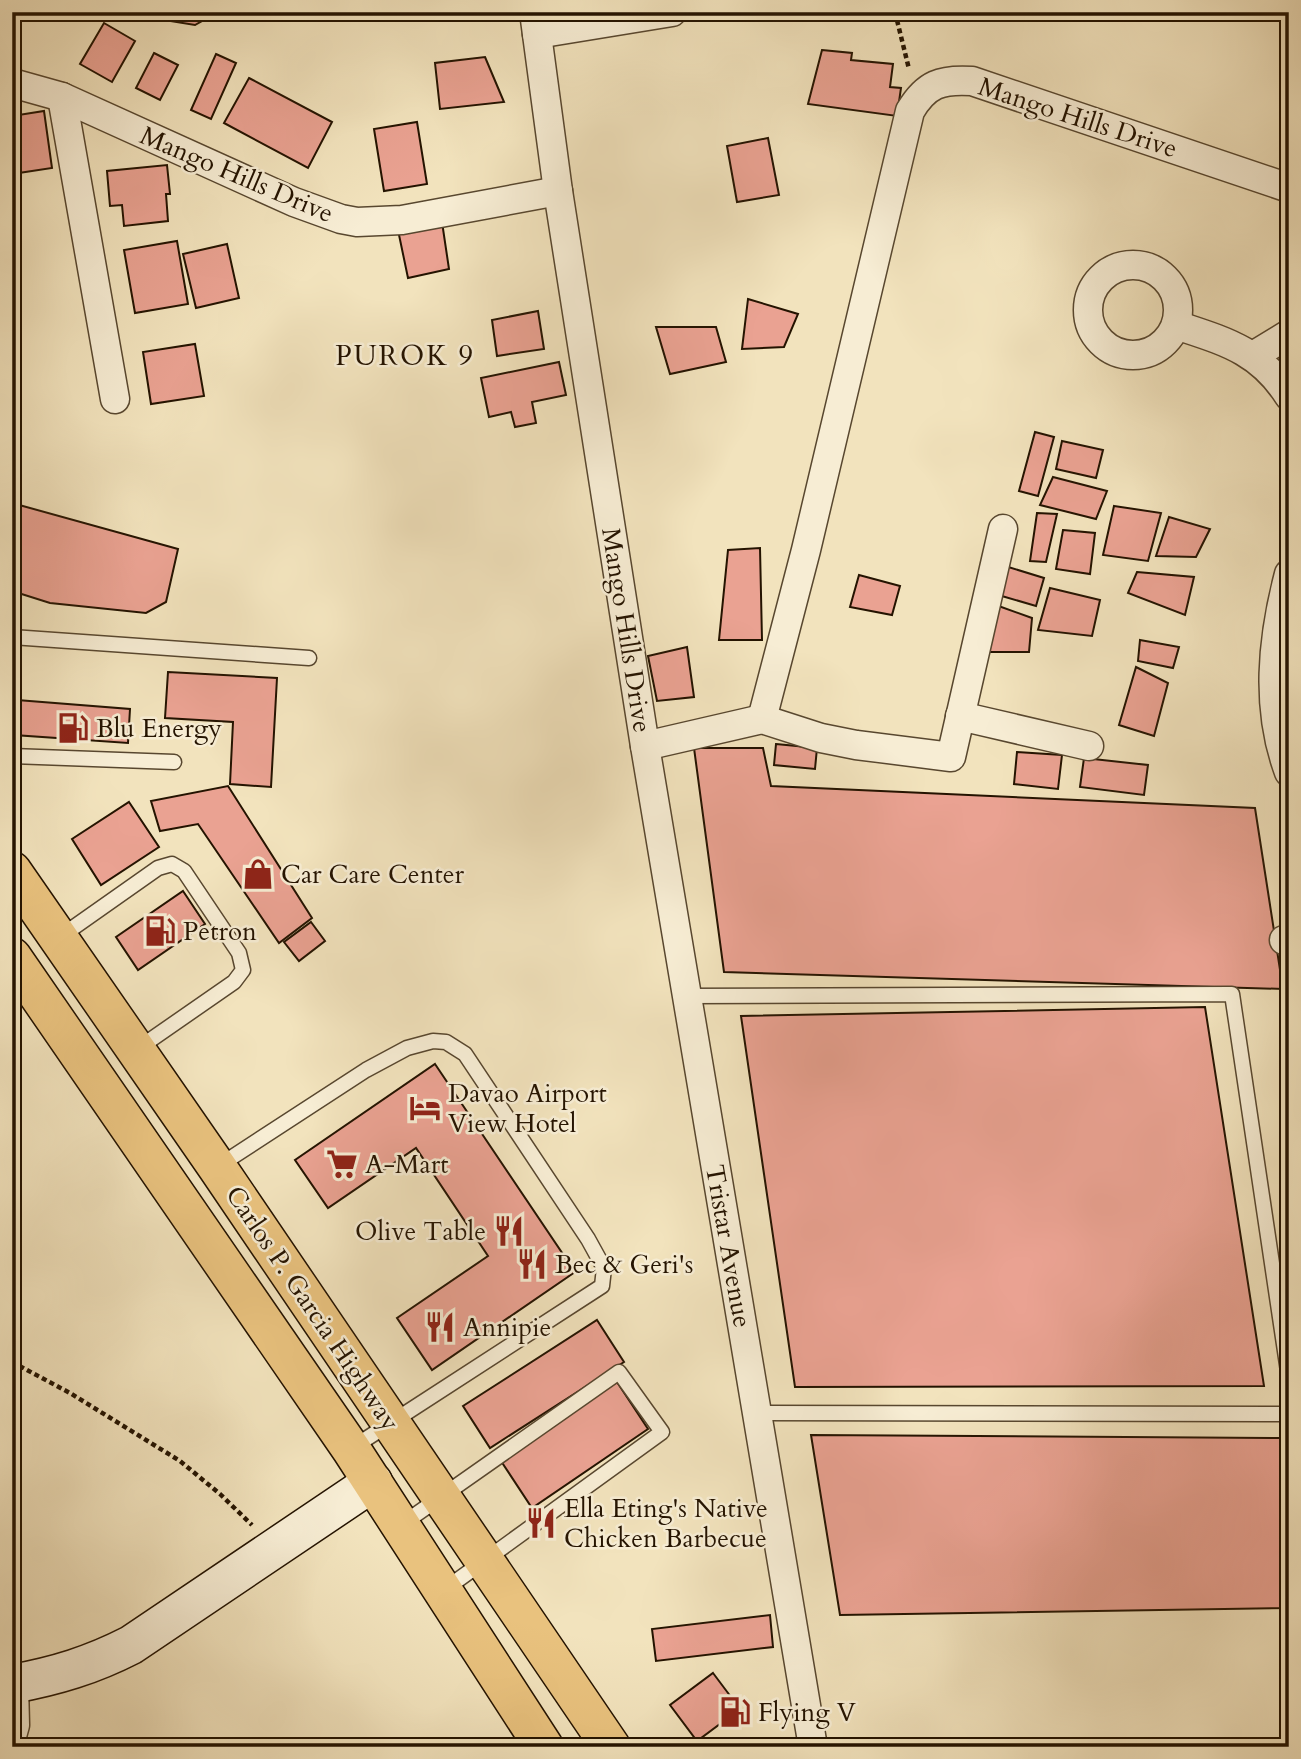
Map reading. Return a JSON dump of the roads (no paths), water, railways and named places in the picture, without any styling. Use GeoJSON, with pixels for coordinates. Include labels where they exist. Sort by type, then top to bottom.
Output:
{"type":"FeatureCollection","features":[{"type":"Feature","properties":{"kind":"highway","name":"Carlos P. Garcia Highway"},"geometry":{"type":"LineString","coordinates":[[12,871],[217,1167],[611,1747]]}},
{"type":"Feature","properties":{"kind":"highway","name":"Carlos P. Garcia Highway"},"geometry":{"type":"LineString","coordinates":[[12,957],[351,1449],[544,1747]]}},
{"type":"Feature","properties":{"kind":"highway"},"geometry":{"type":"LineString","coordinates":[[262,1320],[302,1292]]}},
{"type":"Feature","properties":{"kind":"main road"},"geometry":{"type":"LineString","coordinates":[[13,1684],[58,1675],[98,1662],[120,1651],[373,1482]]}},
{"type":"Feature","properties":{"kind":"street"},"geometry":{"type":"LineString","coordinates":[[558,191],[536,23],[672,12]]}},
{"type":"Feature","properties":{"kind":"street","name":"Mango Hills Drive"},"geometry":{"type":"LineString","coordinates":[[12,83],[62,97],[294,202],[341,219],[357,222],[402,219],[558,191],[645,746],[762,719],[806,550],[910,111],[919,95],[934,85],[952,80],[972,81],[1289,188]]}},
{"type":"Feature","properties":{"kind":"street"},"geometry":{"type":"LineString","coordinates":[[62,97],[115,399]]}},
{"type":"Feature","properties":{"kind":"street"},"geometry":{"type":"LineString","coordinates":[[1175,325],[1230,343],[1253,356],[1269,370],[1289,396]]}},
{"type":"Feature","properties":{"kind":"street"},"geometry":{"type":"LineString","coordinates":[[1253,356],[1289,334]]}},
{"type":"Feature","properties":{"kind":"street"},"geometry":{"type":"LineString","coordinates":[[762,719],[821,738],[951,757],[1003,529]]}},
{"type":"Feature","properties":{"kind":"street"},"geometry":{"type":"LineString","coordinates":[[1289,574],[1276,644],[1268,736],[1289,772]]}},
{"type":"Feature","properties":{"kind":"street"},"geometry":{"type":"LineString","coordinates":[[960,716],[1089,746]]}},
{"type":"Feature","properties":{"kind":"street","name":"Tristar Avenue"},"geometry":{"type":"LineString","coordinates":[[645,746],[813,1747]]}},
{"type":"Feature","properties":{"kind":"street"},"geometry":{"type":"LineString","coordinates":[[12,1735],[15,1725],[13,1684]]}},
{"type":"Feature","properties":{"kind":"lane"},"geometry":{"type":"LineString","coordinates":[[12,637],[309,658]]}},
{"type":"Feature","properties":{"kind":"lane"},"geometry":{"type":"LineString","coordinates":[[12,756],[174,762]]}},
{"type":"Feature","properties":{"kind":"lane"},"geometry":{"type":"LineString","coordinates":[[59,938],[158,867],[172,864],[184,871],[239,953],[243,970],[234,982],[136,1050]]}},
{"type":"Feature","properties":{"kind":"lane"},"geometry":{"type":"LineString","coordinates":[[687,996],[1232,995],[1289,1378]]}},
{"type":"Feature","properties":{"kind":"lane"},"geometry":{"type":"LineString","coordinates":[[217,1167],[366,1070],[407,1048],[433,1041],[446,1042],[465,1054],[588,1239],[604,1268],[602,1286],[351,1449]]}},
{"type":"Feature","properties":{"kind":"lane"},"geometry":{"type":"LineString","coordinates":[[401,1525],[619,1372],[662,1432],[443,1591]]}},
{"type":"Feature","properties":{"kind":"lane"},"geometry":{"type":"LineString","coordinates":[[757,1413],[1289,1414]]}},
{"type":"Feature","properties":{"kind":"place","name":"Blu Energy"},"geometry":{"type":"Point","coordinates":[73,728]}},
{"type":"Feature","properties":{"kind":"place","name":"Car Care Center"},"geometry":{"type":"Point","coordinates":[258,874]}},
{"type":"Feature","properties":{"kind":"place","name":"Petron"},"geometry":{"type":"Point","coordinates":[160,931]}},
{"type":"Feature","properties":{"kind":"place","name":"Davao Airport View Hotel"},"geometry":{"type":"Point","coordinates":[425,1108]}},
{"type":"Feature","properties":{"kind":"place","name":"A-Mart"},"geometry":{"type":"Point","coordinates":[342,1164]}},
{"type":"Feature","properties":{"kind":"place","name":"Olive Table"},"geometry":{"type":"Point","coordinates":[509,1231]}},
{"type":"Feature","properties":{"kind":"place","name":"Bec & Geri's"},"geometry":{"type":"Point","coordinates":[532,1264]}},
{"type":"Feature","properties":{"kind":"place","name":"Annipie"},"geometry":{"type":"Point","coordinates":[440,1327]}},
{"type":"Feature","properties":{"kind":"place","name":"Ella Eting's Native Chicken Barbecue"},"geometry":{"type":"Point","coordinates":[541,1523]}},
{"type":"Feature","properties":{"kind":"place","name":"Flying V"},"geometry":{"type":"Point","coordinates":[735,1712]}},
{"type":"Feature","properties":{"kind":"district","name":"PUROK 9"},"geometry":{"type":"Point","coordinates":[405,355]}}]}
